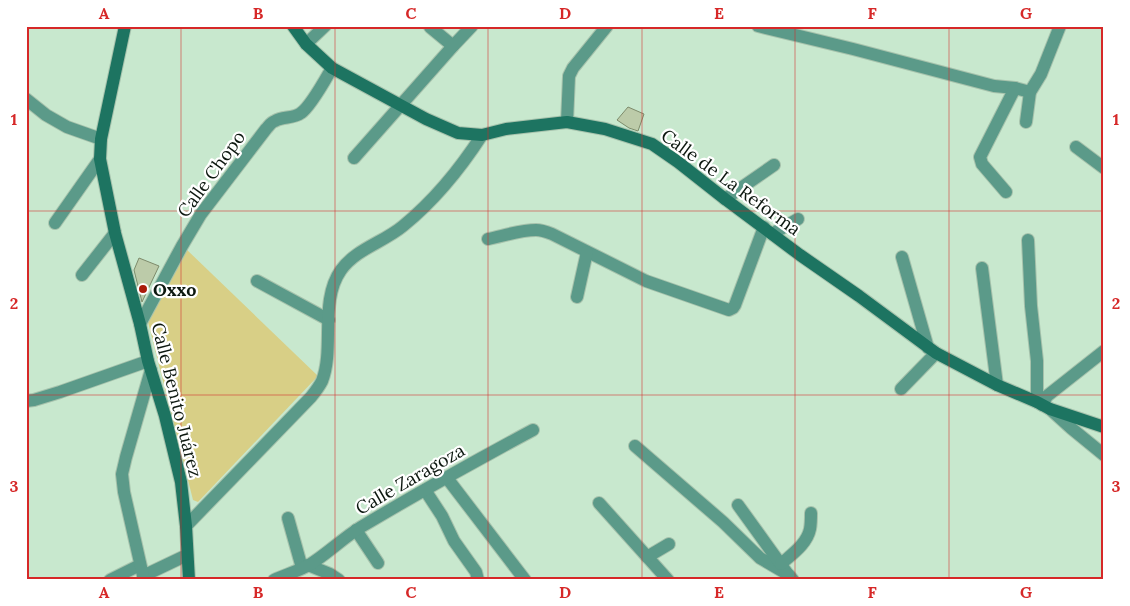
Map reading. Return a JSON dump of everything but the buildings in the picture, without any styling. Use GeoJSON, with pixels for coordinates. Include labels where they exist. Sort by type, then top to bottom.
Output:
{"type":"FeatureCollection","features":[{"type":"Feature","properties":{"kind":"street","name":"Calle Benito Juárez"},"geometry":{"type":"LineString","coordinates":[[125,26],[101,139],[100,159],[115,233],[181,482],[189,580]]}},
{"type":"Feature","properties":{"kind":"street","name":"Calle de La Reforma"},"geometry":{"type":"LineString","coordinates":[[293,26],[306,44],[332,68],[426,119],[458,133],[482,134],[506,129],[567,122],[605,129],[652,144],[800,255],[932,350],[997,385],[1043,405],[1104,427]]}},
{"type":"Feature","properties":{"kind":"street"},"geometry":{"type":"LineString","coordinates":[[306,44],[325,26]]}},
{"type":"Feature","properties":{"kind":"street"},"geometry":{"type":"LineString","coordinates":[[354,158],[472,26]]}},
{"type":"Feature","properties":{"kind":"street"},"geometry":{"type":"LineString","coordinates":[[567,122],[569,76],[573,68],[607,26]]}},
{"type":"Feature","properties":{"kind":"street"},"geometry":{"type":"LineString","coordinates":[[758,26],[994,86],[1030,92]]}},
{"type":"Feature","properties":{"kind":"street"},"geometry":{"type":"LineString","coordinates":[[1026,122],[1030,92],[1041,74],[1060,26]]}},
{"type":"Feature","properties":{"kind":"street"},"geometry":{"type":"LineString","coordinates":[[430,27],[453,46]]}},
{"type":"Feature","properties":{"kind":"street","name":"Calle Chopo"},"geometry":{"type":"LineString","coordinates":[[140,324],[201,214],[273,121],[301,113],[308,106],[332,68]]}},
{"type":"Feature","properties":{"kind":"street"},"geometry":{"type":"LineString","coordinates":[[1006,192],[982,164],[980,157],[1015,88]]}},
{"type":"Feature","properties":{"kind":"street"},"geometry":{"type":"LineString","coordinates":[[26,99],[46,115],[67,127],[101,139]]}},
{"type":"Feature","properties":{"kind":"street"},"geometry":{"type":"LineString","coordinates":[[186,526],[311,397],[321,382],[326,367],[331,294],[335,278],[342,268],[353,257],[402,227],[437,194],[460,167],[482,134]]}},
{"type":"Feature","properties":{"kind":"street"},"geometry":{"type":"LineString","coordinates":[[1076,148],[1104,168]]}},
{"type":"Feature","properties":{"kind":"street"},"geometry":{"type":"LineString","coordinates":[[55,223],[100,159]]}},
{"type":"Feature","properties":{"kind":"street"},"geometry":{"type":"LineString","coordinates":[[726,199],[774,165]]}},
{"type":"Feature","properties":{"kind":"street"},"geometry":{"type":"LineString","coordinates":[[488,239],[538,230],[552,234],[646,281],[729,310],[735,305],[768,230],[798,219]]}},
{"type":"Feature","properties":{"kind":"street"},"geometry":{"type":"LineString","coordinates":[[82,275],[115,233]]}},
{"type":"Feature","properties":{"kind":"street"},"geometry":{"type":"LineString","coordinates":[[1028,240],[1031,306],[1043,405],[1104,455]]}},
{"type":"Feature","properties":{"kind":"street"},"geometry":{"type":"LineString","coordinates":[[577,297],[587,252]]}},
{"type":"Feature","properties":{"kind":"street"},"geometry":{"type":"LineString","coordinates":[[901,388],[932,350],[902,257]]}},
{"type":"Feature","properties":{"kind":"street"},"geometry":{"type":"LineString","coordinates":[[982,268],[997,385]]}},
{"type":"Feature","properties":{"kind":"street"},"geometry":{"type":"LineString","coordinates":[[257,281],[328,320]]}},
{"type":"Feature","properties":{"kind":"street"},"geometry":{"type":"LineString","coordinates":[[1043,405],[1047,396],[1102,357]]}},
{"type":"Feature","properties":{"kind":"street"},"geometry":{"type":"LineString","coordinates":[[26,401],[149,366]]}},
{"type":"Feature","properties":{"kind":"street"},"geometry":{"type":"LineString","coordinates":[[142,574],[124,492],[122,474],[149,366]]}},
{"type":"Feature","properties":{"kind":"street","name":"Calle Zaragoza"},"geometry":{"type":"LineString","coordinates":[[274,580],[305,567],[356,530],[466,466],[533,430]]}},
{"type":"Feature","properties":{"kind":"street"},"geometry":{"type":"LineString","coordinates":[[635,446],[723,522],[760,558],[791,577]]}},
{"type":"Feature","properties":{"kind":"street"},"geometry":{"type":"LineString","coordinates":[[447,478],[525,580]]}},
{"type":"Feature","properties":{"kind":"street"},"geometry":{"type":"LineString","coordinates":[[425,490],[442,516],[454,541],[476,572],[478,580]]}},
{"type":"Feature","properties":{"kind":"street"},"geometry":{"type":"LineString","coordinates":[[599,504],[668,580]]}},
{"type":"Feature","properties":{"kind":"street"},"geometry":{"type":"LineString","coordinates":[[738,505],[791,577]]}},
{"type":"Feature","properties":{"kind":"street"},"geometry":{"type":"LineString","coordinates":[[781,564],[802,545],[810,531],[811,513]]}},
{"type":"Feature","properties":{"kind":"street"},"geometry":{"type":"LineString","coordinates":[[288,518],[305,567],[330,574],[338,580]]}},
{"type":"Feature","properties":{"kind":"street"},"geometry":{"type":"LineString","coordinates":[[356,530],[378,563]]}},
{"type":"Feature","properties":{"kind":"street"},"geometry":{"type":"LineString","coordinates":[[647,557],[669,544]]}},
{"type":"Feature","properties":{"kind":"street"},"geometry":{"type":"LineString","coordinates":[[110,580],[142,574],[188,555]]}},
{"type":"Feature","properties":{"kind":"shaded area"},"geometry":{"type":"Polygon","coordinates":[[[185,248],[318,376],[198,502],[193,500],[147,318],[185,248]]]}},
{"type":"Feature","properties":{"kind":"place","name":"Oxxo"},"geometry":{"type":"Point","coordinates":[143,289]}}]}
